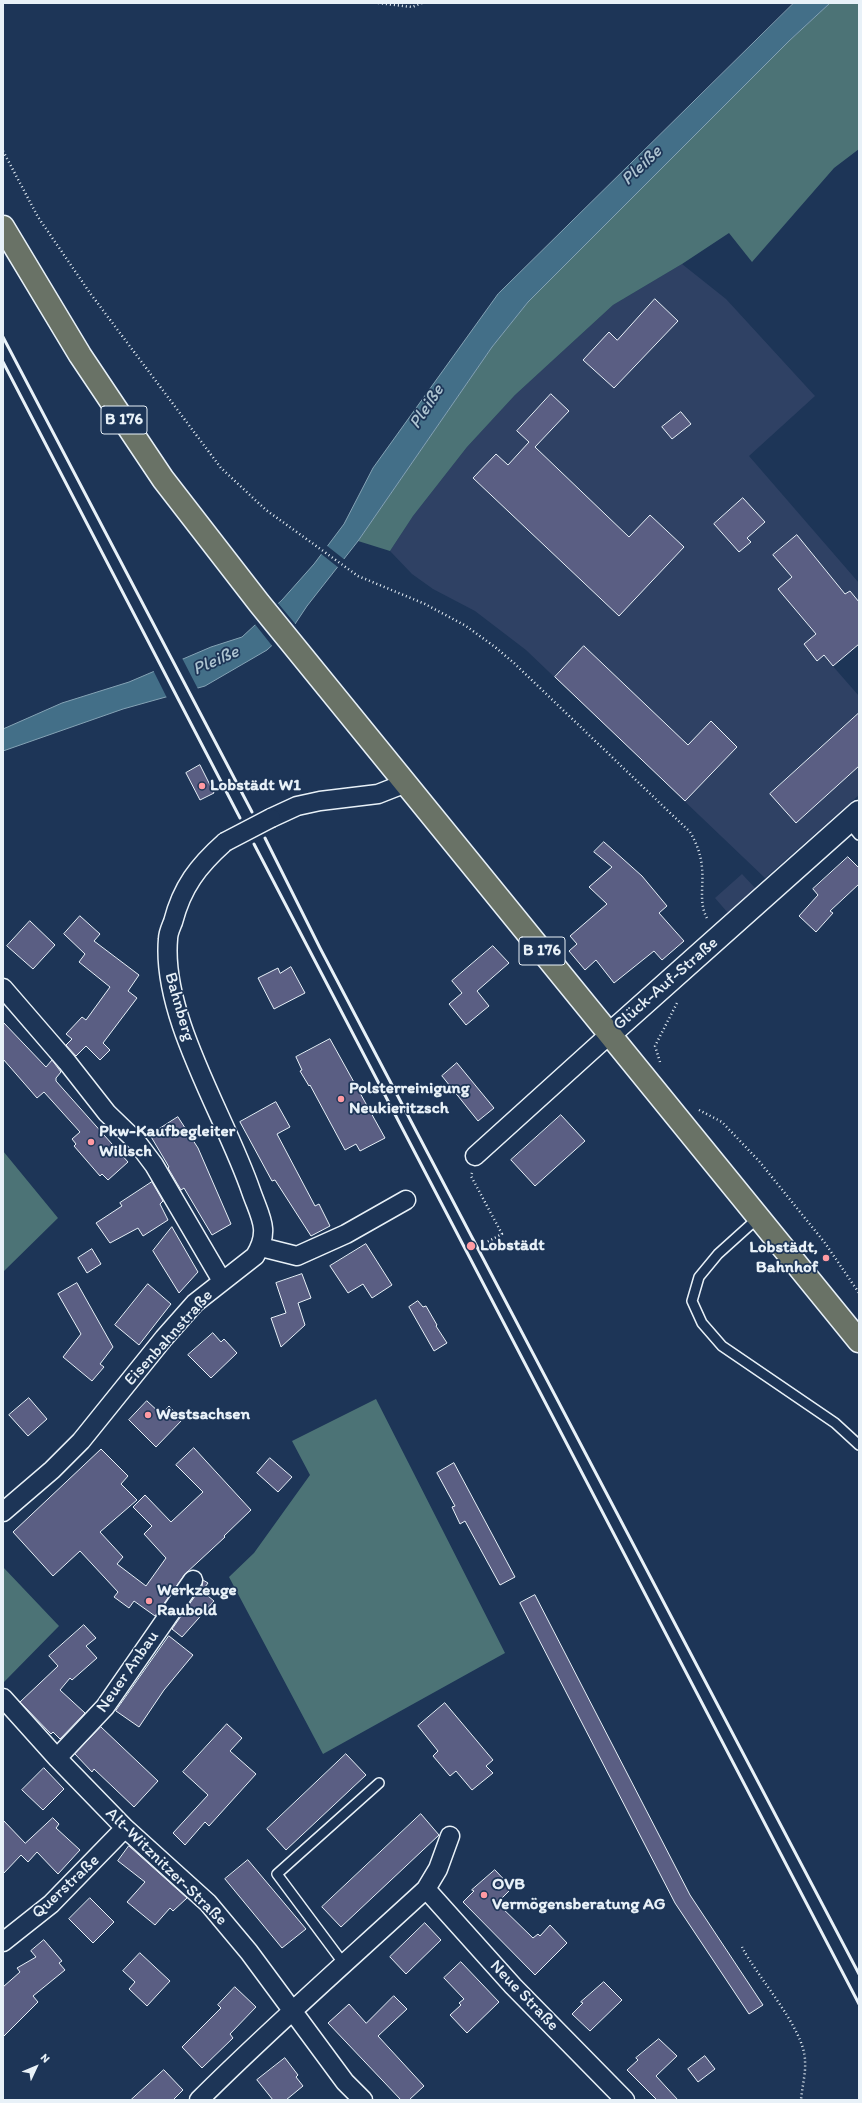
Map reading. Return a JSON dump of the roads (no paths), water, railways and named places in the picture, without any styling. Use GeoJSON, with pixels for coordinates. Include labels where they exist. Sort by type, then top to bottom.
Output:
{"type":"FeatureCollection","features":[{"type":"Feature","properties":{"kind":"main road","name":"B 176"},"geometry":{"type":"LineString","coordinates":[[3,227],[80,355],[163,478],[259,603],[859,1341]]}},
{"type":"Feature","properties":{"kind":"main road","name":"Glück-Auf-Straße"},"geometry":{"type":"LineString","coordinates":[[610,1034],[719,937],[855,823]]}},
{"type":"Feature","properties":{"kind":"street","name":"Bahnberg"},"geometry":{"type":"LineString","coordinates":[[261,1247],[265,1233],[260,1215],[249,1183],[197,1064],[179,1014],[168,972],[168,938],[177,904],[189,882],[204,861],[225,842],[297,806],[320,801],[378,794],[406,783]]}},
{"type":"Feature","properties":{"kind":"street"},"geometry":{"type":"LineString","coordinates":[[3,988],[67,1062],[107,1113],[136,1142],[154,1165],[222,1281]]}},
{"type":"Feature","properties":{"kind":"street","name":"Glück-Auf-Straße"},"geometry":{"type":"LineString","coordinates":[[474,1163],[610,1034]]}},
{"type":"Feature","properties":{"kind":"street"},"geometry":{"type":"LineString","coordinates":[[261,1247],[297,1256],[346,1234],[406,1200]]}},
{"type":"Feature","properties":{"kind":"street","name":"Eisenbahnstraße"},"geometry":{"type":"LineString","coordinates":[[3,1512],[52,1470],[81,1441],[164,1338],[195,1304],[255,1256],[261,1247]]}},
{"type":"Feature","properties":{"kind":"street","name":"Neuer Anbau"},"geometry":{"type":"LineString","coordinates":[[57,1758],[105,1707],[193,1580]]}},
{"type":"Feature","properties":{"kind":"street","name":"Alt-Witznitzer-Straße"},"geometry":{"type":"LineString","coordinates":[[3,1698],[57,1758],[125,1828],[208,1903],[249,1952],[345,2082],[363,2100]]}},
{"type":"Feature","properties":{"kind":"street","name":"Querstraße"},"geometry":{"type":"LineString","coordinates":[[3,1942],[51,1904],[125,1828]]}},
{"type":"Feature","properties":{"kind":"street"},"geometry":{"type":"LineString","coordinates":[[199,2100],[265,2035],[426,1889],[438,1868],[450,1836]]}},
{"type":"Feature","properties":{"kind":"street","name":"Neue Straße"},"geometry":{"type":"LineString","coordinates":[[426,1889],[513,1986],[625,2100]]}},
{"type":"Feature","properties":{"kind":"lane"},"geometry":{"type":"LineString","coordinates":[[759,1217],[718,1254],[699,1277],[692,1300],[702,1323],[722,1346],[835,1423],[859,1445]]}},
{"type":"Feature","properties":{"kind":"lane"},"geometry":{"type":"LineString","coordinates":[[344,1964],[277,1874],[379,1783]]}},
{"type":"Feature","properties":{"kind":"water","name":"Pleiße"},"geometry":{"type":"Polygon","coordinates":[[[794,3],[830,3],[789,41],[528,302],[492,347],[358,541],[307,606],[295,624],[267,650],[205,686],[123,709],[3,751],[3,729],[62,703],[129,682],[211,647],[242,637],[282,600],[314,564],[344,524],[373,468],[498,294],[794,3]]]}},
{"type":"Feature","properties":{"kind":"railway"},"geometry":{"type":"LineString","coordinates":[[3,337],[252,812]]}},
{"type":"Feature","properties":{"kind":"railway"},"geometry":{"type":"LineString","coordinates":[[3,362],[240,818]]}},
{"type":"Feature","properties":{"kind":"railway"},"geometry":{"type":"LineString","coordinates":[[265,838],[320,948],[859,1974]]}},
{"type":"Feature","properties":{"kind":"railway"},"geometry":{"type":"LineString","coordinates":[[254,844],[859,2004]]}},
{"type":"Feature","properties":{"kind":"place","name":"Lobstädt W1"},"geometry":{"type":"Point","coordinates":[202,786]}},
{"type":"Feature","properties":{"kind":"place","name":"Polsterreinigung Neukieritzsch"},"geometry":{"type":"Point","coordinates":[341,1099]}},
{"type":"Feature","properties":{"kind":"place","name":"Pkw-Kaufbegleiter Willsch"},"geometry":{"type":"Point","coordinates":[91,1142]}},
{"type":"Feature","properties":{"kind":"place","name":"Lobstädt"},"geometry":{"type":"Point","coordinates":[471,1246]}},
{"type":"Feature","properties":{"kind":"place","name":"Lobstädt, Bahnhof"},"geometry":{"type":"Point","coordinates":[826,1258]}},
{"type":"Feature","properties":{"kind":"place","name":"Westsachsen"},"geometry":{"type":"Point","coordinates":[148,1415]}},
{"type":"Feature","properties":{"kind":"place","name":"Werkzeuge Raubold"},"geometry":{"type":"Point","coordinates":[149,1601]}},
{"type":"Feature","properties":{"kind":"place","name":"OVB Vermögensberatung AG"},"geometry":{"type":"Point","coordinates":[484,1895]}}]}
